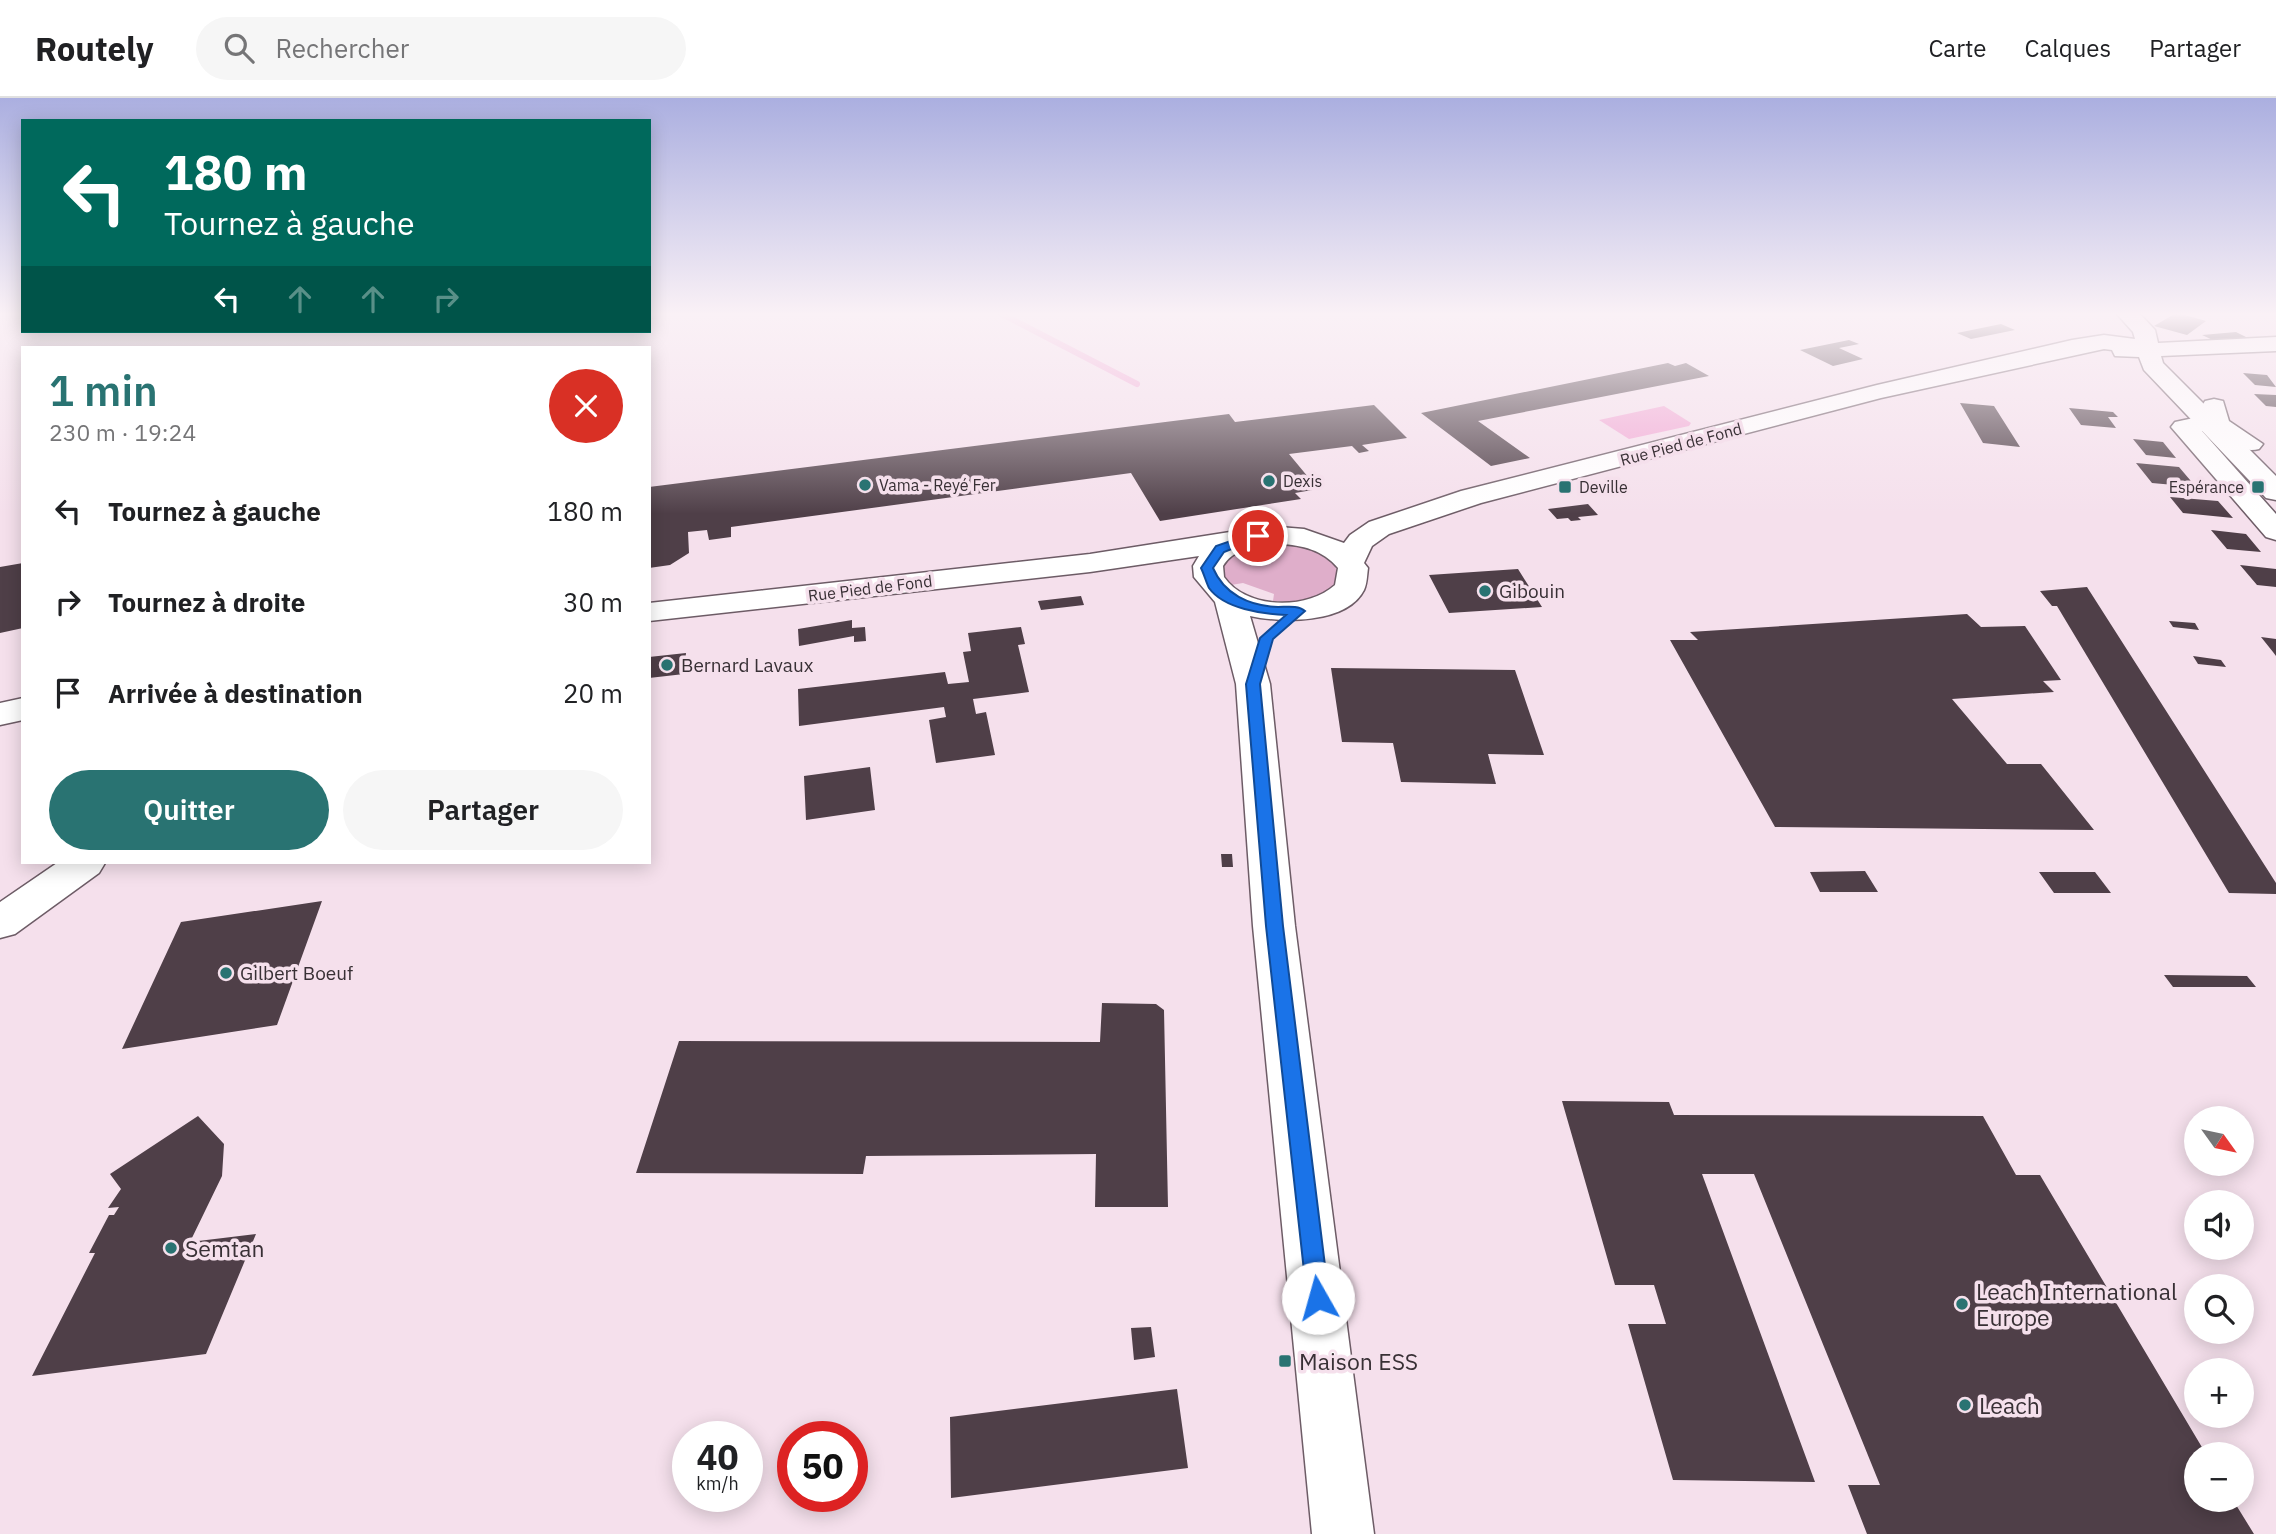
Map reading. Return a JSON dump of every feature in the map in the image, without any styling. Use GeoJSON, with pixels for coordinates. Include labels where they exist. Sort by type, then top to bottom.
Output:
{"type":"FeatureCollection","features":[{"type":"Feature","properties":{"kind":"main road","name":"Rue Pied de Fond"},"geometry":{"type":"LineString","coordinates":[[1350,562],[1360,541],[1379,528],[1471,498],[1936,380]]}},
{"type":"Feature","properties":{"kind":"main road"},"geometry":{"type":"LineString","coordinates":[[2188,380],[2276,492]]}},
{"type":"Feature","properties":{"kind":"main road"},"geometry":{"type":"LineString","coordinates":[[2213,415],[2250,444],[2276,477]]}},
{"type":"Feature","properties":{"kind":"main road"},"geometry":{"type":"LineString","coordinates":[[2213,415],[2184,427],[2276,531]]}},
{"type":"Feature","properties":{"kind":"main road","name":"Rue Pied de Fond"},"geometry":{"type":"LineString","coordinates":[[651,612],[1090,563],[1268,535],[1304,537],[1403,508],[1471,498]]}},
{"type":"Feature","properties":{"kind":"main road"},"geometry":{"type":"LineString","coordinates":[[1253,684],[1266,638],[1298,611],[1326,605],[1347,593],[1354,575],[1350,562],[1332,547],[1304,537]]}},
{"type":"Feature","properties":{"kind":"main road"},"geometry":{"type":"LineString","coordinates":[[1231,542],[1213,556],[1207,568],[1219,587],[1253,684],[1275,926],[1343,1534]]}},
{"type":"Feature","properties":{"kind":"main road","name":"Rue Pied de Fond"},"geometry":{"type":"LineString","coordinates":[[1090,563],[1176,568],[1257,608],[1298,611]]}},
{"type":"Feature","properties":{"kind":"main road"},"geometry":{"type":"LineString","coordinates":[[0,714],[21,709]]}},
{"type":"Feature","properties":{"kind":"main road"},"geometry":{"type":"LineString","coordinates":[[0,923],[84,864]]}},
{"type":"Feature","properties":{"kind":"shaded area"},"geometry":{"type":"Polygon","coordinates":[[[1664,406],[1691,423],[1689,426],[1629,439],[1599,420],[1664,406]]]}},
{"type":"Feature","properties":{"kind":"shaded area"},"geometry":{"type":"Polygon","coordinates":[[[1277,541],[1314,549],[1329,559],[1338,575],[1328,591],[1301,601],[1273,601],[1274,594],[1243,583],[1231,585],[1224,574],[1223,565],[1227,558],[1245,548],[1277,541]]]}},
{"type":"Feature","properties":{"kind":"building"},"geometry":{"type":"Polygon","coordinates":[[[1584,380],[1688,380],[1478,421],[1530,458],[1491,466],[1421,413],[1584,380]]]}},
{"type":"Feature","properties":{"kind":"building"},"geometry":{"type":"Polygon","coordinates":[[[2250,380],[2271,380],[2276,387],[2255,385],[2250,380]]]}},
{"type":"Feature","properties":{"kind":"building"},"geometry":{"type":"Polygon","coordinates":[[[2254,394],[2276,395],[2276,407],[2266,406],[2254,394]]]}},
{"type":"Feature","properties":{"kind":"building"},"geometry":{"type":"Polygon","coordinates":[[[1960,403],[1994,406],[2020,447],[1983,443],[1960,403]]]}},
{"type":"Feature","properties":{"kind":"building","name":"Vama - Reyé Fer"},"geometry":{"type":"Polygon","coordinates":[[[1374,405],[1407,438],[1362,445],[1369,451],[1359,453],[1352,446],[1289,454],[1318,489],[1295,493],[1301,499],[1160,521],[1131,473],[731,527],[731,537],[709,540],[707,530],[688,532],[689,553],[670,565],[651,568],[651,487],[1229,414],[1235,422],[1374,405]]]}},
{"type":"Feature","properties":{"kind":"building"},"geometry":{"type":"Polygon","coordinates":[[[2069,408],[2113,412],[2118,417],[2108,417],[2116,428],[2081,425],[2069,408]]]}},
{"type":"Feature","properties":{"kind":"building"},"geometry":{"type":"Polygon","coordinates":[[[2133,439],[2163,442],[2176,458],[2146,455],[2133,439]]]}},
{"type":"Feature","properties":{"kind":"building"},"geometry":{"type":"Polygon","coordinates":[[[2136,463],[2179,467],[2196,487],[2152,483],[2136,463]]]}},
{"type":"Feature","properties":{"kind":"building"},"geometry":{"type":"Polygon","coordinates":[[[2170,497],[2218,501],[2233,518],[2183,513],[2170,497]]]}},
{"type":"Feature","properties":{"kind":"building"},"geometry":{"type":"Polygon","coordinates":[[[1588,504],[1598,515],[1578,517],[1581,520],[1557,519],[1548,509],[1588,504]]]}},
{"type":"Feature","properties":{"kind":"building"},"geometry":{"type":"Polygon","coordinates":[[[2211,530],[2246,534],[2261,552],[2227,549],[2211,530]]]}},
{"type":"Feature","properties":{"kind":"building"},"geometry":{"type":"Polygon","coordinates":[[[21,563],[21,628],[0,633],[0,567],[21,563]]]}},
{"type":"Feature","properties":{"kind":"building"},"geometry":{"type":"Polygon","coordinates":[[[2240,565],[2276,569],[2276,587],[2257,585],[2240,565]]]}},
{"type":"Feature","properties":{"kind":"building","name":"Gibouin"},"geometry":{"type":"Polygon","coordinates":[[[1518,569],[1542,607],[1449,613],[1429,575],[1518,569]]]}},
{"type":"Feature","properties":{"kind":"building"},"geometry":{"type":"Polygon","coordinates":[[[2087,587],[2276,883],[2276,894],[2229,893],[2057,606],[2052,606],[2040,591],[2087,587]]]}},
{"type":"Feature","properties":{"kind":"building"},"geometry":{"type":"Polygon","coordinates":[[[1081,596],[1084,605],[1041,610],[1038,601],[1081,596]]]}},
{"type":"Feature","properties":{"kind":"building"},"geometry":{"type":"Polygon","coordinates":[[[1967,614],[1981,627],[2025,626],[2061,680],[2043,681],[2054,692],[1952,699],[2007,764],[2041,764],[2094,830],[1775,827],[1670,640],[1698,640],[1690,632],[1967,614]]]}},
{"type":"Feature","properties":{"kind":"building"},"geometry":{"type":"Polygon","coordinates":[[[852,620],[852,628],[865,627],[866,641],[854,642],[854,636],[799,646],[798,629],[852,620]]]}},
{"type":"Feature","properties":{"kind":"building"},"geometry":{"type":"Polygon","coordinates":[[[2169,621],[2195,623],[2199,630],[2173,627],[2169,621]]]}},
{"type":"Feature","properties":{"kind":"building"},"geometry":{"type":"Polygon","coordinates":[[[1021,627],[1025,644],[1018,645],[1029,692],[973,699],[976,714],[986,712],[995,755],[936,763],[929,720],[946,717],[944,707],[799,726],[798,689],[945,672],[948,684],[969,682],[963,652],[971,651],[968,633],[1021,627]]]}},
{"type":"Feature","properties":{"kind":"building"},"geometry":{"type":"Polygon","coordinates":[[[2261,637],[2276,639],[2276,656],[2273,652],[2261,637]]]}},
{"type":"Feature","properties":{"kind":"building","name":"Bernard Lavaux"},"geometry":{"type":"Polygon","coordinates":[[[686,653],[684,674],[651,678],[651,657],[686,653]]]}},
{"type":"Feature","properties":{"kind":"building"},"geometry":{"type":"Polygon","coordinates":[[[2193,656],[2221,660],[2226,667],[2198,664],[2193,656]]]}},
{"type":"Feature","properties":{"kind":"building"},"geometry":{"type":"Polygon","coordinates":[[[1331,668],[1515,670],[1544,755],[1488,754],[1496,784],[1401,782],[1393,743],[1342,742],[1331,668]]]}},
{"type":"Feature","properties":{"kind":"building"},"geometry":{"type":"Polygon","coordinates":[[[870,767],[875,810],[806,820],[804,776],[870,767]]]}},
{"type":"Feature","properties":{"kind":"building"},"geometry":{"type":"Polygon","coordinates":[[[1221,854],[1232,854],[1233,867],[1222,867],[1221,854]]]}},
{"type":"Feature","properties":{"kind":"building"},"geometry":{"type":"Polygon","coordinates":[[[1865,871],[1878,892],[1820,892],[1810,872],[1865,871]]]}},
{"type":"Feature","properties":{"kind":"building"},"geometry":{"type":"Polygon","coordinates":[[[2039,872],[2095,872],[2111,893],[2054,893],[2039,872]]]}},
{"type":"Feature","properties":{"kind":"building","name":"Gilbert Boeuf"},"geometry":{"type":"Polygon","coordinates":[[[322,901],[277,1025],[122,1049],[181,922],[322,901]]]}},
{"type":"Feature","properties":{"kind":"building"},"geometry":{"type":"Polygon","coordinates":[[[2164,975],[2247,976],[2256,987],[2173,987],[2164,975]]]}},
{"type":"Feature","properties":{"kind":"building"},"geometry":{"type":"Polygon","coordinates":[[[1102,1003],[1156,1004],[1164,1010],[1168,1207],[1095,1207],[1096,1154],[866,1156],[863,1174],[636,1173],[679,1041],[1100,1042],[1102,1003]]]}},
{"type":"Feature","properties":{"kind":"building","name":"Leach International Europe"},"geometry":{"type":"Polygon","coordinates":[[[1562,1101],[1669,1102],[1674,1115],[1983,1116],[2016,1175],[2040,1175],[2184,1417],[2184,1428],[2191,1428],[2199,1442],[2184,1442],[2184,1512],[2240,1512],[2254,1534],[1867,1534],[1848,1485],[1880,1485],[1754,1174],[1702,1174],[1815,1482],[1673,1480],[1628,1324],[1666,1324],[1654,1285],[1615,1285],[1562,1101]]]}},
{"type":"Feature","properties":{"kind":"building","name":"Semtan"},"geometry":{"type":"Polygon","coordinates":[[[198,1116],[224,1144],[222,1176],[190,1242],[256,1234],[206,1354],[32,1376],[95,1253],[89,1253],[109,1215],[114,1215],[119,1207],[108,1208],[121,1189],[110,1174],[198,1116]]]}},
{"type":"Feature","properties":{"kind":"building"},"geometry":{"type":"Polygon","coordinates":[[[1151,1327],[1155,1357],[1134,1360],[1131,1328],[1151,1327]]]}},
{"type":"Feature","properties":{"kind":"building"},"geometry":{"type":"Polygon","coordinates":[[[1177,1389],[1188,1468],[951,1498],[950,1417],[1177,1389]]]}},
{"type":"Feature","properties":{"kind":"waterway"},"geometry":{"type":"LineString","coordinates":[[1129,380],[1137,384]]}},
{"type":"Feature","properties":{"kind":"place","name":"Dexis"},"geometry":{"type":"Point","coordinates":[1269,481]}},
{"type":"Feature","properties":{"kind":"place","name":"Vama - Reyé Fer"},"geometry":{"type":"Point","coordinates":[865,485]}},
{"type":"Feature","properties":{"kind":"place","name":"Deville"},"geometry":{"type":"Point","coordinates":[1565,487]}},
{"type":"Feature","properties":{"kind":"place","name":"Espérance"},"geometry":{"type":"Point","coordinates":[2258,487]}},
{"type":"Feature","properties":{"kind":"place","name":"Gibouin"},"geometry":{"type":"Point","coordinates":[1485,591]}},
{"type":"Feature","properties":{"kind":"place","name":"Bernard Lavaux"},"geometry":{"type":"Point","coordinates":[667,665]}},
{"type":"Feature","properties":{"kind":"place","name":"Gilbert Boeuf"},"geometry":{"type":"Point","coordinates":[226,973]}},
{"type":"Feature","properties":{"kind":"place","name":"Semtan"},"geometry":{"type":"Point","coordinates":[171,1248]}},
{"type":"Feature","properties":{"kind":"place","name":"Leach International Europe"},"geometry":{"type":"Point","coordinates":[1962,1304]}},
{"type":"Feature","properties":{"kind":"place","name":"Maison ESS"},"geometry":{"type":"Point","coordinates":[1285,1361]}},
{"type":"Feature","properties":{"kind":"place","name":"Leach"},"geometry":{"type":"Point","coordinates":[1965,1405]}},
{"type":"Feature","properties":{"kind":"route"},"geometry":{"type":"LineString","coordinates":[[1258,536],[1231,542],[1213,556],[1207,568],[1208,576],[1215,587],[1229,598],[1257,608],[1298,611],[1274,628],[1266,638],[1253,684],[1275,926],[1318,1298]]}}]}
